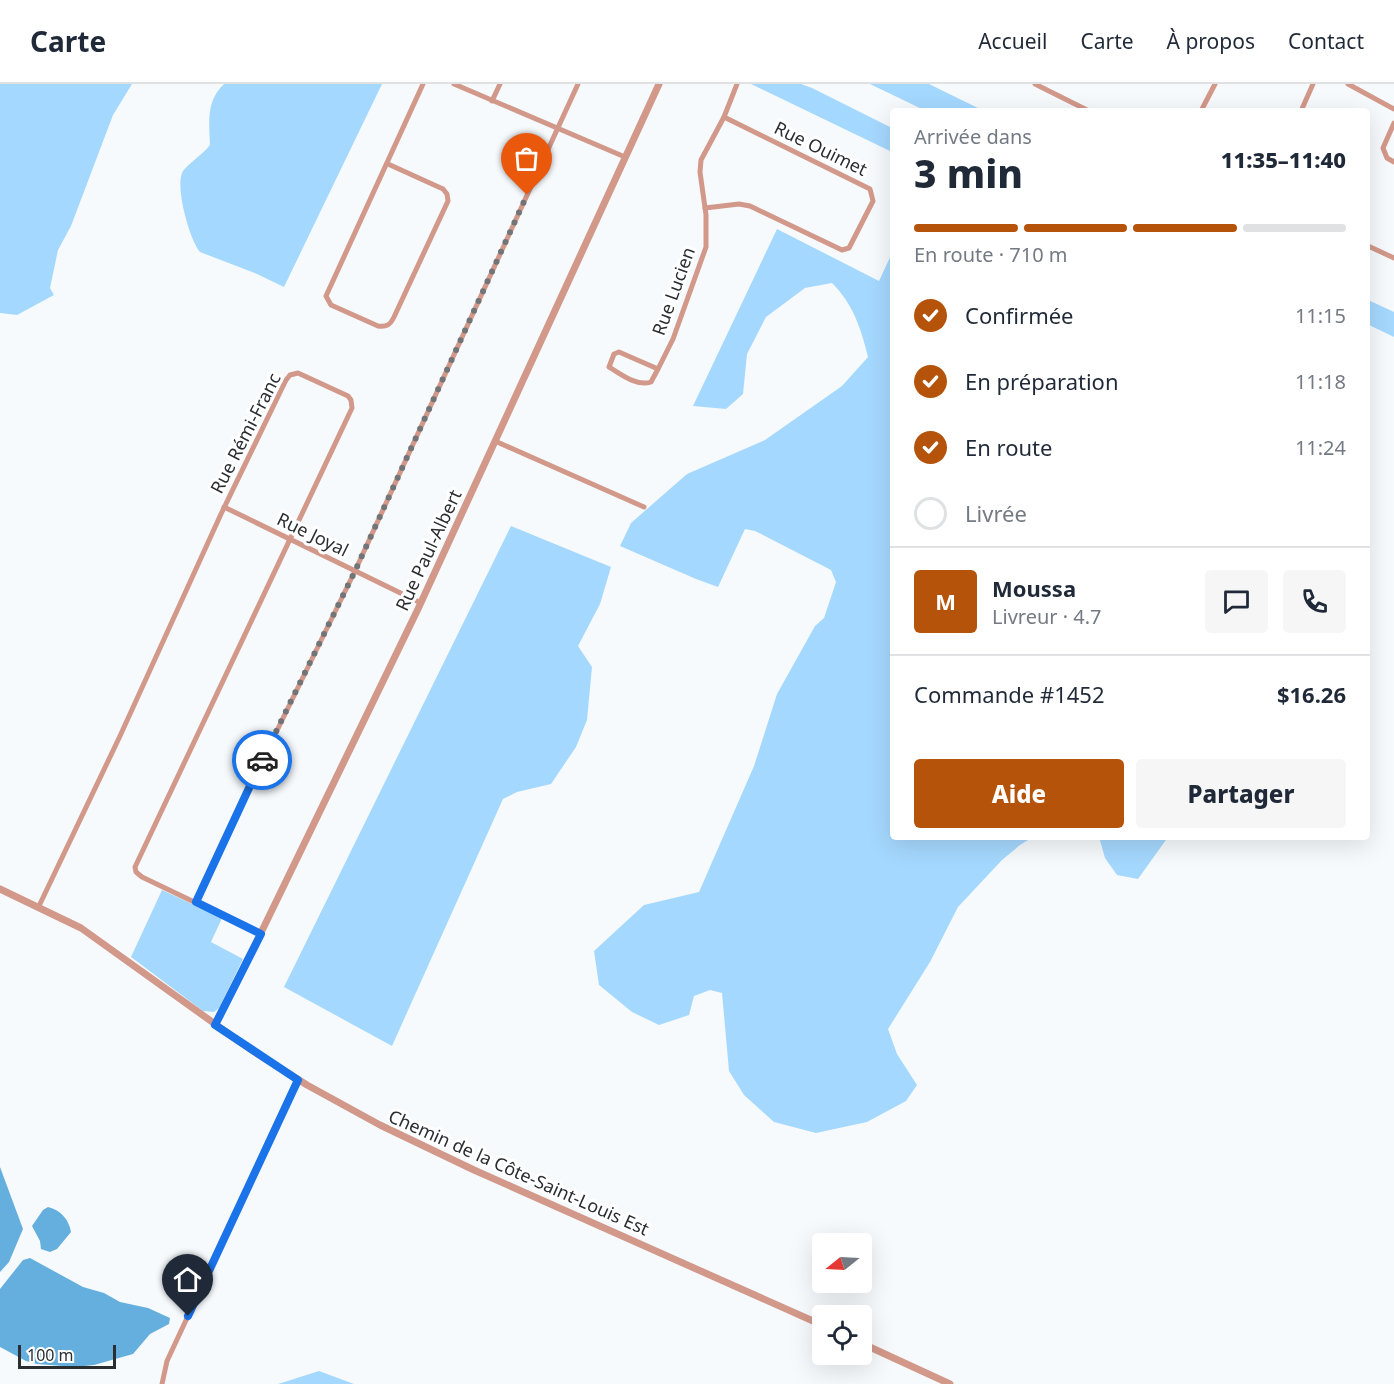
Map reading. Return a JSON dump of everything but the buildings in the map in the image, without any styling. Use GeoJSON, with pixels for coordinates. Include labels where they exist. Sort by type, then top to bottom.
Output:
{"type":"FeatureCollection","features":[{"type":"Feature","properties":{"kind":"street"},"geometry":{"type":"LineString","coordinates":[[388,164],[443,189],[448,201],[391,323],[385,327],[331,305],[326,296],[423,84]]}},
{"type":"Feature","properties":{"kind":"street"},"geometry":{"type":"LineString","coordinates":[[454,84],[625,157]]}},
{"type":"Feature","properties":{"kind":"street"},"geometry":{"type":"LineString","coordinates":[[492,101],[500,84]]}},
{"type":"Feature","properties":{"kind":"street"},"geometry":{"type":"LineString","coordinates":[[261,934],[196,902],[355,571],[578,84]]}},
{"type":"Feature","properties":{"kind":"street","name":"Rue Paul-Albert"},"geometry":{"type":"LineString","coordinates":[[215,1025],[421,603],[659,84]]}},
{"type":"Feature","properties":{"kind":"street","name":"Rue Lucien"},"geometry":{"type":"LineString","coordinates":[[658,369],[673,339],[706,248],[701,160],[724,117],[736,84]]}},
{"type":"Feature","properties":{"kind":"street"},"geometry":{"type":"LineString","coordinates":[[1035,84],[1083,108]]}},
{"type":"Feature","properties":{"kind":"street"},"geometry":{"type":"LineString","coordinates":[[1203,108],[1215,84]]}},
{"type":"Feature","properties":{"kind":"street"},"geometry":{"type":"LineString","coordinates":[[1302,108],[1313,84]]}},
{"type":"Feature","properties":{"kind":"street"},"geometry":{"type":"LineString","coordinates":[[1348,84],[1394,109]]}},
{"type":"Feature","properties":{"kind":"street","name":"Rue Ouimet"},"geometry":{"type":"LineString","coordinates":[[705,208],[739,204],[750,206],[842,250],[849,248],[873,201],[870,189],[724,117]]}},
{"type":"Feature","properties":{"kind":"street"},"geometry":{"type":"LineString","coordinates":[[1394,123],[1383,148],[1387,158],[1394,162]]}},
{"type":"Feature","properties":{"kind":"street"},"geometry":{"type":"LineString","coordinates":[[1370,247],[1394,258]]}},
{"type":"Feature","properties":{"kind":"street"},"geometry":{"type":"LineString","coordinates":[[619,352],[658,369],[651,382],[647,384],[639,383],[609,368],[614,354],[619,352]]}},
{"type":"Feature","properties":{"kind":"street","name":"Rue Rémi-Franc"},"geometry":{"type":"LineString","coordinates":[[39,906],[224,507],[289,376],[300,373],[346,395],[351,400],[351,410],[137,861],[136,871],[142,877],[196,902]]}},
{"type":"Feature","properties":{"kind":"street"},"geometry":{"type":"LineString","coordinates":[[495,441],[644,507]]}},
{"type":"Feature","properties":{"kind":"street","name":"Rue Joyal"},"geometry":{"type":"LineString","coordinates":[[224,507],[421,603]]}},
{"type":"Feature","properties":{"kind":"street","name":"Chemin de la Côte-Saint-Louis Est"},"geometry":{"type":"LineString","coordinates":[[0,889],[39,906],[98,939],[215,1025],[298,1080],[356,1113],[429,1150],[812,1321]]}},
{"type":"Feature","properties":{"kind":"street"},"geometry":{"type":"LineString","coordinates":[[162,1384],[167,1361],[298,1080]]}},
{"type":"Feature","properties":{"kind":"street"},"geometry":{"type":"LineString","coordinates":[[872,1348],[950,1384]]}},
{"type":"Feature","properties":{"kind":"shaded area"},"geometry":{"type":"Polygon","coordinates":[[[0,84],[132,84],[113,115],[71,226],[58,250],[50,288],[54,295],[17,315],[0,313],[0,84]]]}},
{"type":"Feature","properties":{"kind":"shaded area"},"geometry":{"type":"Polygon","coordinates":[[[224,84],[382,84],[284,287],[200,252],[188,225],[180,188],[181,178],[183,171],[210,145],[211,105],[224,84]]]}},
{"type":"Feature","properties":{"kind":"shaded area"},"geometry":{"type":"Polygon","coordinates":[[[751,84],[801,84],[812,88],[890,127],[890,151],[751,84]]]}},
{"type":"Feature","properties":{"kind":"shaded area"},"geometry":{"type":"Polygon","coordinates":[[[870,84],[929,84],[978,108],[920,108],[870,84]]]}},
{"type":"Feature","properties":{"kind":"shaded area"},"geometry":{"type":"Polygon","coordinates":[[[777,229],[879,281],[890,257],[890,840],[1028,840],[1002,860],[958,907],[930,962],[888,1029],[897,1054],[917,1085],[906,1101],[867,1122],[816,1133],[774,1122],[744,1095],[729,1071],[722,993],[710,990],[694,996],[689,1015],[659,1025],[632,1012],[599,985],[594,951],[644,905],[699,892],[754,766],[777,694],[815,626],[824,618],[836,582],[831,570],[755,531],[745,529],[718,587],[620,546],[631,523],[687,474],[765,440],[842,386],[868,357],[855,317],[846,299],[832,283],[805,288],[766,317],[747,354],[743,394],[726,409],[693,406],[777,229]]]}},
{"type":"Feature","properties":{"kind":"shaded area"},"geometry":{"type":"Polygon","coordinates":[[[1370,301],[1394,312],[1394,337],[1370,325],[1370,301]]]}},
{"type":"Feature","properties":{"kind":"shaded area"},"geometry":{"type":"Polygon","coordinates":[[[511,526],[611,567],[600,604],[578,646],[592,667],[587,720],[576,747],[551,784],[517,792],[503,799],[392,1046],[284,987],[511,526]]]}},
{"type":"Feature","properties":{"kind":"shaded area"},"geometry":{"type":"Polygon","coordinates":[[[1100,840],[1166,840],[1138,879],[1117,875],[1105,858],[1100,840]]]}},
{"type":"Feature","properties":{"kind":"shaded area"},"geometry":{"type":"Polygon","coordinates":[[[162,890],[222,918],[211,942],[243,959],[219,1008],[214,1012],[203,1011],[131,957],[162,890]]]}},
{"type":"Feature","properties":{"kind":"shaded area"},"geometry":{"type":"Polygon","coordinates":[[[0,1167],[23,1229],[9,1262],[0,1272],[0,1167]]]}},
{"type":"Feature","properties":{"kind":"shaded area"},"geometry":{"type":"Polygon","coordinates":[[[48,1207],[64,1216],[71,1232],[57,1249],[50,1252],[41,1249],[40,1241],[32,1226],[43,1210],[48,1207]]]}},
{"type":"Feature","properties":{"kind":"shaded area"},"geometry":{"type":"Polygon","coordinates":[[[30,1258],[83,1287],[104,1293],[120,1302],[148,1308],[170,1318],[169,1324],[150,1334],[133,1354],[94,1365],[75,1367],[26,1361],[0,1347],[0,1289],[23,1260],[30,1258]]]}},
{"type":"Feature","properties":{"kind":"shaded area"},"geometry":{"type":"Polygon","coordinates":[[[319,1371],[354,1384],[278,1384],[319,1371]]]}},
{"type":"Feature","properties":{"kind":"way so far"},"geometry":{"type":"LineString","coordinates":[[262,760],[355,571],[527,195]]}},
{"type":"Feature","properties":{"kind":"route"},"geometry":{"type":"LineString","coordinates":[[188,1316],[298,1080],[215,1025],[261,934],[196,902],[262,760]]}}]}
